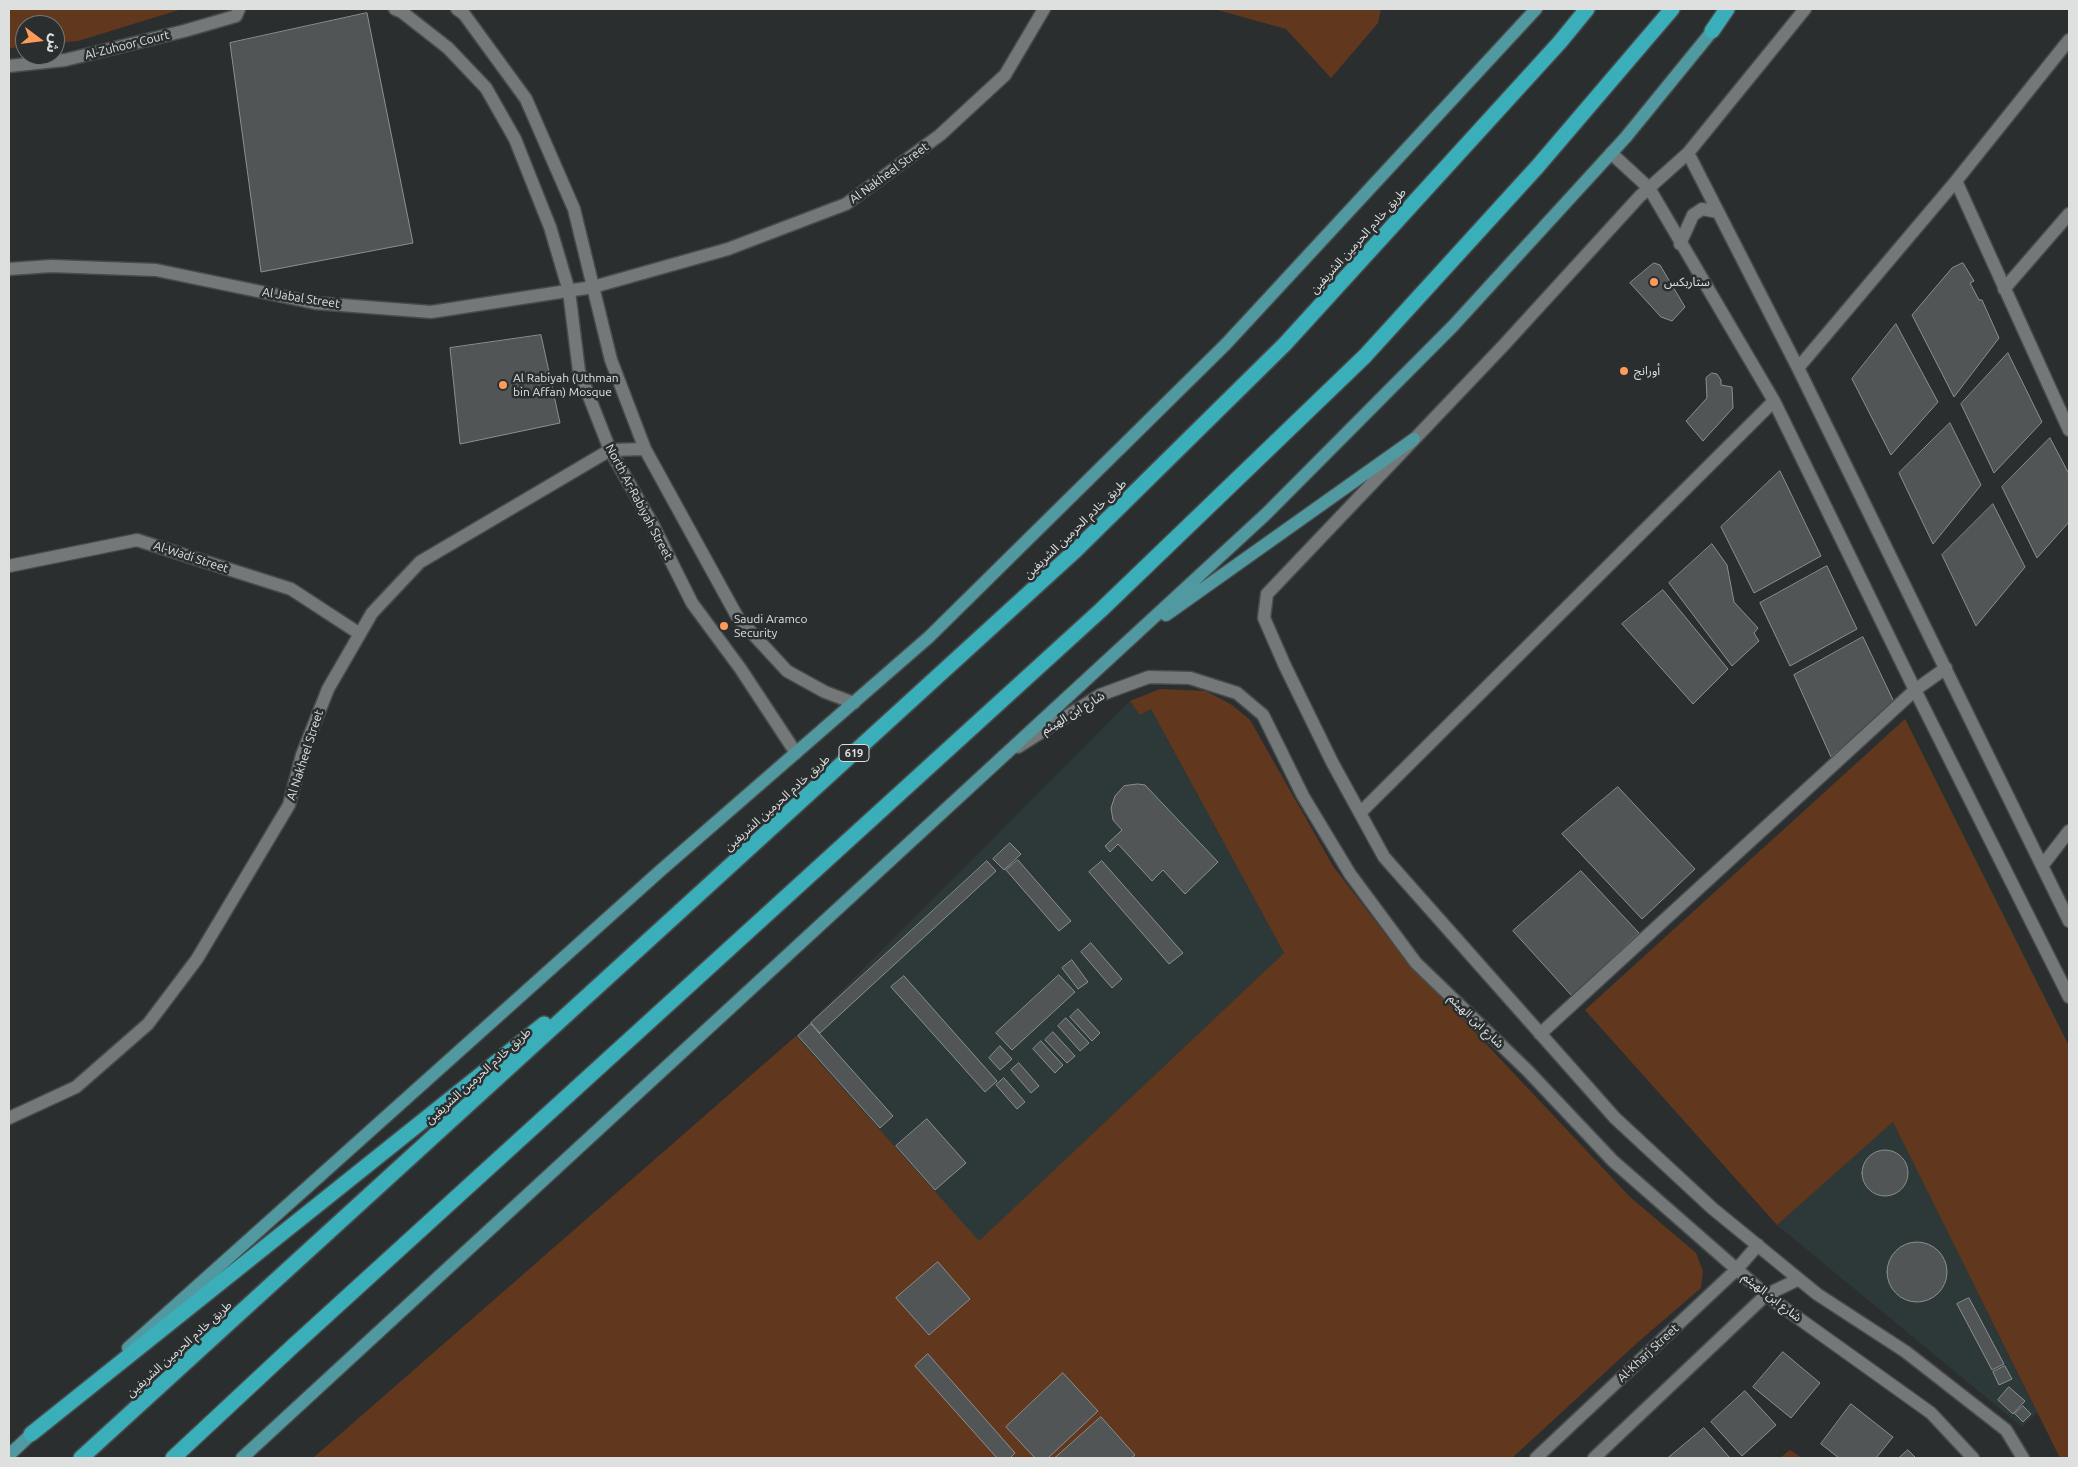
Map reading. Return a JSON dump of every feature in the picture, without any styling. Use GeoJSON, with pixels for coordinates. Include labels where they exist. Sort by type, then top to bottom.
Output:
{"type":"FeatureCollection","features":[{"type":"Feature","properties":{"kind":"highway","name":"طريق خادم الحرمين الشريفين"},"geometry":{"type":"LineString","coordinates":[[81,1458],[1076,550],[1278,351],[1560,42],[1587,9]]}},
{"type":"Feature","properties":{"kind":"highway"},"geometry":{"type":"LineString","coordinates":[[173,1458],[1101,610],[1365,356],[1538,166],[1672,9]]}},
{"type":"Feature","properties":{"kind":"highway"},"geometry":{"type":"LineString","coordinates":[[1712,31],[1729,9]]}},
{"type":"Feature","properties":{"kind":"highway"},"geometry":{"type":"LineString","coordinates":[[31,1434],[658,932]]}},
{"type":"Feature","properties":{"kind":"main road"},"geometry":{"type":"LineString","coordinates":[[9,1454],[653,878],[929,637],[1226,344],[1536,9]]}},
{"type":"Feature","properties":{"kind":"main road"},"geometry":{"type":"LineString","coordinates":[[242,1458],[1266,514],[1446,333],[1612,153],[1712,31]]}},
{"type":"Feature","properties":{"kind":"main road"},"geometry":{"type":"LineString","coordinates":[[1123,646],[1414,439]]}},
{"type":"Feature","properties":{"kind":"street","name":"Al-Zuhoor Court"},"geometry":{"type":"LineString","coordinates":[[9,66],[64,60],[184,31],[236,16],[239,9]]}},
{"type":"Feature","properties":{"kind":"street","name":"North Ar-Rabiyah Street"},"geometry":{"type":"LineString","coordinates":[[395,9],[402,12],[448,48],[486,88],[515,139],[550,227],[569,291],[579,371],[610,450],[654,527],[692,604],[740,668],[796,753]]}},
{"type":"Feature","properties":{"kind":"street"},"geometry":{"type":"LineString","coordinates":[[457,9],[464,14],[526,99],[574,209],[611,360],[645,449],[738,618],[788,671],[825,692],[854,703]]}},
{"type":"Feature","properties":{"kind":"street","name":"Al Nakheel Street"},"geometry":{"type":"LineString","coordinates":[[593,287],[728,249],[846,204],[940,135],[1005,75],[1044,9]]}},
{"type":"Feature","properties":{"kind":"street"},"geometry":{"type":"LineString","coordinates":[[1804,9],[1688,153],[1649,188],[1267,594],[1264,618],[1319,736],[1384,856],[1614,1118],[1712,1208],[1817,1294],[1906,1352],[2006,1430],[2023,1458]]}},
{"type":"Feature","properties":{"kind":"street"},"geometry":{"type":"LineString","coordinates":[[1798,368],[1956,180],[2069,40]]}},
{"type":"Feature","properties":{"kind":"street"},"geometry":{"type":"LineString","coordinates":[[1612,153],[1649,188],[1680,244],[1774,401],[1915,690],[2069,997]]}},
{"type":"Feature","properties":{"kind":"street"},"geometry":{"type":"LineString","coordinates":[[1688,153],[1798,368],[2069,921]]}},
{"type":"Feature","properties":{"kind":"street"},"geometry":{"type":"LineString","coordinates":[[1956,180],[2069,430]]}},
{"type":"Feature","properties":{"kind":"street"},"geometry":{"type":"LineString","coordinates":[[1680,244],[1693,215],[1702,209],[1718,212]]}},
{"type":"Feature","properties":{"kind":"street"},"geometry":{"type":"LineString","coordinates":[[2004,289],[2069,214]]}},
{"type":"Feature","properties":{"kind":"street","name":"Al Jabal Street"},"geometry":{"type":"LineString","coordinates":[[9,269],[51,266],[156,270],[315,303],[431,312],[593,287]]}},
{"type":"Feature","properties":{"kind":"street"},"geometry":{"type":"LineString","coordinates":[[1360,813],[1774,401]]}},
{"type":"Feature","properties":{"kind":"street","name":"Al Nakheel Street"},"geometry":{"type":"LineString","coordinates":[[9,1118],[76,1087],[148,1024],[197,958],[289,805],[302,755],[328,689],[372,613],[420,562],[610,450],[645,449]]}},
{"type":"Feature","properties":{"kind":"street","name":"Al-Wadi Street"},"geometry":{"type":"LineString","coordinates":[[9,566],[137,540],[291,589],[360,634]]}},
{"type":"Feature","properties":{"kind":"street"},"geometry":{"type":"LineString","coordinates":[[1540,1034],[1915,690],[1946,668]]}},
{"type":"Feature","properties":{"kind":"street","name":"شارع ابن الهيثم"},"geometry":{"type":"LineString","coordinates":[[1006,755],[1100,696],[1149,677],[1190,678],[1237,693],[1262,715],[1303,796],[1350,874],[1416,962],[1528,1071],[1613,1162],[1766,1295],[1931,1412],[1973,1458]]}},
{"type":"Feature","properties":{"kind":"street"},"geometry":{"type":"LineString","coordinates":[[2042,866],[2069,831]]}},
{"type":"Feature","properties":{"kind":"street","name":"Al-Kharj Street"},"geometry":{"type":"LineString","coordinates":[[1536,1458],[1736,1270],[1758,1245]]}},
{"type":"Feature","properties":{"kind":"street"},"geometry":{"type":"LineString","coordinates":[[1594,1458],[1766,1295],[1799,1279]]}},
{"type":"Feature","properties":{"kind":"shaded area"},"geometry":{"type":"Polygon","coordinates":[[[9,9],[182,9],[78,41],[65,42],[65,15],[15,15],[15,48],[9,48],[9,9]]]}},
{"type":"Feature","properties":{"kind":"shaded area"},"geometry":{"type":"Polygon","coordinates":[[[1214,9],[1381,9],[1378,23],[1331,78],[1286,29],[1214,9]]]}},
{"type":"Feature","properties":{"kind":"shaded area"},"geometry":{"type":"Polygon","coordinates":[[[1160,689],[1206,691],[1232,705],[1250,720],[1333,866],[1395,947],[1630,1197],[1696,1253],[1703,1271],[1701,1288],[1637,1343],[1512,1458],[313,1458],[796,1036],[979,1241],[1284,953],[1151,709],[1140,715],[1130,701],[1160,689]]]}},
{"type":"Feature","properties":{"kind":"shaded area"},"geometry":{"type":"Polygon","coordinates":[[[1130,701],[1140,715],[1151,709],[1284,953],[977,1243],[796,1036],[1130,701]]]}},
{"type":"Feature","properties":{"kind":"shaded area"},"geometry":{"type":"Polygon","coordinates":[[[1905,719],[2069,1046],[2069,1458],[2060,1458],[1893,1122],[1777,1225],[1585,1010],[1905,719]]]}},
{"type":"Feature","properties":{"kind":"shaded area"},"geometry":{"type":"Polygon","coordinates":[[[1893,1122],[2037,1412],[2022,1427],[1777,1225],[1893,1122]]]}},
{"type":"Feature","properties":{"kind":"shaded area"},"geometry":{"type":"Polygon","coordinates":[[[1790,1450],[1802,1458],[1780,1458],[1790,1450]]]}},
{"type":"Feature","properties":{"kind":"building"},"geometry":{"type":"Polygon","coordinates":[[[367,13],[413,243],[261,272],[230,43],[367,13]]]}},
{"type":"Feature","properties":{"kind":"building"},"geometry":{"type":"Polygon","coordinates":[[[1654,263],[1660,265],[1685,307],[1672,321],[1661,317],[1630,283],[1654,263]]]}},
{"type":"Feature","properties":{"kind":"building"},"geometry":{"type":"Polygon","coordinates":[[[1963,263],[1974,281],[1970,283],[1979,300],[1982,300],[1999,338],[1954,397],[1912,315],[1952,268],[1963,263]]]}},
{"type":"Feature","properties":{"kind":"building"},"geometry":{"type":"Polygon","coordinates":[[[1896,324],[1938,402],[1891,455],[1852,379],[1896,324]]]}},
{"type":"Feature","properties":{"kind":"building","name":"Al Rabiyah (Uthman bin Affan) Mosque"},"geometry":{"type":"Polygon","coordinates":[[[541,335],[560,423],[460,444],[450,348],[541,335]]]}},
{"type":"Feature","properties":{"kind":"building"},"geometry":{"type":"Polygon","coordinates":[[[2008,353],[2042,422],[1994,473],[1961,404],[2008,353]]]}},
{"type":"Feature","properties":{"kind":"building"},"geometry":{"type":"Polygon","coordinates":[[[1712,373],[1717,374],[1721,380],[1721,385],[1732,387],[1733,408],[1703,441],[1686,421],[1707,398],[1706,378],[1712,373]]]}},
{"type":"Feature","properties":{"kind":"building"},"geometry":{"type":"Polygon","coordinates":[[[1950,423],[1981,485],[1933,544],[1899,473],[1950,423]]]}},
{"type":"Feature","properties":{"kind":"building"},"geometry":{"type":"Polygon","coordinates":[[[2050,438],[2069,474],[2069,522],[2037,558],[2002,487],[2050,438]]]}},
{"type":"Feature","properties":{"kind":"building"},"geometry":{"type":"Polygon","coordinates":[[[1780,471],[1821,556],[1754,593],[1721,527],[1780,471]]]}},
{"type":"Feature","properties":{"kind":"building"},"geometry":{"type":"Polygon","coordinates":[[[1993,504],[2025,567],[1976,626],[1942,555],[1993,504]]]}},
{"type":"Feature","properties":{"kind":"building"},"geometry":{"type":"Polygon","coordinates":[[[1712,544],[1727,565],[1734,602],[1758,628],[1754,633],[1759,641],[1732,666],[1669,583],[1712,544]]]}},
{"type":"Feature","properties":{"kind":"building"},"geometry":{"type":"Polygon","coordinates":[[[1827,566],[1857,629],[1790,666],[1760,603],[1827,566]]]}},
{"type":"Feature","properties":{"kind":"building"},"geometry":{"type":"Polygon","coordinates":[[[1663,590],[1728,669],[1693,704],[1622,624],[1663,590]]]}},
{"type":"Feature","properties":{"kind":"building"},"geometry":{"type":"Polygon","coordinates":[[[1863,637],[1894,702],[1831,757],[1794,675],[1863,637]]]}},
{"type":"Feature","properties":{"kind":"building"},"geometry":{"type":"Polygon","coordinates":[[[1145,785],[1218,862],[1185,894],[1163,870],[1152,881],[1118,844],[1110,852],[1105,846],[1122,830],[1113,820],[1111,808],[1115,796],[1124,786],[1145,785]]]}},
{"type":"Feature","properties":{"kind":"building"},"geometry":{"type":"Polygon","coordinates":[[[1618,787],[1695,869],[1642,919],[1562,834],[1618,787]]]}},
{"type":"Feature","properties":{"kind":"building"},"geometry":{"type":"Polygon","coordinates":[[[1010,843],[1021,854],[1004,870],[993,859],[1010,843]]]}},
{"type":"Feature","properties":{"kind":"building"},"geometry":{"type":"Polygon","coordinates":[[[1018,860],[1071,921],[1059,931],[1006,870],[1018,860]]]}},
{"type":"Feature","properties":{"kind":"building"},"geometry":{"type":"Polygon","coordinates":[[[987,861],[996,871],[820,1033],[811,1023],[987,861]]]}},
{"type":"Feature","properties":{"kind":"building"},"geometry":{"type":"Polygon","coordinates":[[[1102,861],[1183,953],[1169,964],[1089,872],[1102,861]]]}},
{"type":"Feature","properties":{"kind":"building"},"geometry":{"type":"Polygon","coordinates":[[[1581,871],[1639,933],[1572,996],[1513,931],[1581,871]]]}},
{"type":"Feature","properties":{"kind":"building"},"geometry":{"type":"Polygon","coordinates":[[[1091,943],[1122,979],[1112,988],[1081,952],[1091,943]]]}},
{"type":"Feature","properties":{"kind":"building"},"geometry":{"type":"Polygon","coordinates":[[[1072,960],[1088,982],[1078,989],[1062,968],[1072,960]]]}},
{"type":"Feature","properties":{"kind":"building"},"geometry":{"type":"Polygon","coordinates":[[[1059,975],[1075,992],[1012,1050],[996,1033],[1059,975]]]}},
{"type":"Feature","properties":{"kind":"building"},"geometry":{"type":"Polygon","coordinates":[[[904,976],[997,1081],[985,1092],[891,987],[904,976]]]}},
{"type":"Feature","properties":{"kind":"building"},"geometry":{"type":"Polygon","coordinates":[[[1078,1009],[1100,1033],[1092,1041],[1070,1017],[1078,1009]]]}},
{"type":"Feature","properties":{"kind":"building"},"geometry":{"type":"Polygon","coordinates":[[[1066,1018],[1089,1043],[1080,1051],[1058,1026],[1066,1018]]]}},
{"type":"Feature","properties":{"kind":"building"},"geometry":{"type":"Polygon","coordinates":[[[811,1024],[893,1116],[880,1128],[798,1036],[811,1024]]]}},
{"type":"Feature","properties":{"kind":"building"},"geometry":{"type":"Polygon","coordinates":[[[1053,1032],[1075,1056],[1067,1063],[1045,1040],[1053,1032]]]}},
{"type":"Feature","properties":{"kind":"building"},"geometry":{"type":"Polygon","coordinates":[[[1041,1041],[1063,1065],[1055,1073],[1033,1049],[1041,1041]]]}},
{"type":"Feature","properties":{"kind":"building"},"geometry":{"type":"Polygon","coordinates":[[[1000,1046],[1012,1059],[1000,1070],[989,1058],[1000,1046]]]}},
{"type":"Feature","properties":{"kind":"building"},"geometry":{"type":"Polygon","coordinates":[[[1019,1063],[1039,1086],[1031,1093],[1011,1070],[1019,1063]]]}},
{"type":"Feature","properties":{"kind":"building"},"geometry":{"type":"Polygon","coordinates":[[[1004,1078],[1025,1102],[1017,1109],[996,1085],[1004,1078]]]}},
{"type":"Feature","properties":{"kind":"building"},"geometry":{"type":"Polygon","coordinates":[[[927,1119],[966,1163],[935,1190],[896,1146],[927,1119]]]}},
{"type":"Feature","properties":{"kind":"building"},"geometry":{"type":"Polygon","coordinates":[[[1890,1150],[1894,1151],[1904,1160],[1907,1164],[1907,1182],[1898,1192],[1890,1196],[1880,1196],[1872,1192],[1863,1182],[1862,1168],[1866,1160],[1876,1151],[1890,1150]]]}},
{"type":"Feature","properties":{"kind":"building"},"geometry":{"type":"Polygon","coordinates":[[[1917,1242],[1933,1247],[1938,1251],[1942,1256],[1947,1272],[1942,1288],[1938,1293],[1933,1297],[1917,1302],[1901,1297],[1896,1293],[1892,1288],[1887,1272],[1892,1256],[1896,1251],[1901,1247],[1917,1242]]]}},
{"type":"Feature","properties":{"kind":"building"},"geometry":{"type":"Polygon","coordinates":[[[938,1262],[970,1299],[929,1335],[896,1298],[938,1262]]]}},
{"type":"Feature","properties":{"kind":"building"},"geometry":{"type":"Polygon","coordinates":[[[1969,1298],[2004,1364],[1992,1370],[1957,1304],[1969,1298]]]}},
{"type":"Feature","properties":{"kind":"building"},"geometry":{"type":"Polygon","coordinates":[[[1783,1352],[1820,1383],[1791,1418],[1753,1387],[1783,1352]]]}},
{"type":"Feature","properties":{"kind":"building"},"geometry":{"type":"Polygon","coordinates":[[[928,1354],[1015,1453],[1010,1458],[997,1458],[915,1366],[928,1354]]]}},
{"type":"Feature","properties":{"kind":"building"},"geometry":{"type":"Polygon","coordinates":[[[2005,1366],[2012,1379],[1999,1385],[1993,1372],[2005,1366]]]}},
{"type":"Feature","properties":{"kind":"building"},"geometry":{"type":"Polygon","coordinates":[[[1063,1373],[1098,1411],[1048,1458],[1035,1458],[1006,1427],[1063,1373]]]}},
{"type":"Feature","properties":{"kind":"building"},"geometry":{"type":"Polygon","coordinates":[[[2009,1387],[2025,1401],[2013,1414],[1998,1400],[2009,1387]]]}},
{"type":"Feature","properties":{"kind":"building"},"geometry":{"type":"Polygon","coordinates":[[[1745,1391],[1776,1425],[1742,1456],[1711,1422],[1745,1391]]]}},
{"type":"Feature","properties":{"kind":"building"},"geometry":{"type":"Polygon","coordinates":[[[1851,1404],[1893,1437],[1876,1458],[1839,1458],[1821,1444],[1851,1404]]]}},
{"type":"Feature","properties":{"kind":"building"},"geometry":{"type":"Polygon","coordinates":[[[2023,1406],[2031,1414],[2023,1422],[2015,1414],[2023,1406]]]}},
{"type":"Feature","properties":{"kind":"building"},"geometry":{"type":"Polygon","coordinates":[[[1101,1417],[1135,1455],[1131,1458],[1055,1458],[1101,1417]]]}},
{"type":"Feature","properties":{"kind":"building"},"geometry":{"type":"Polygon","coordinates":[[[1704,1428],[1730,1458],[1668,1458],[1704,1428]]]}},
{"type":"Feature","properties":{"kind":"building"},"geometry":{"type":"Polygon","coordinates":[[[1908,1450],[1916,1458],[1899,1458],[1908,1450]]]}},
{"type":"Feature","properties":{"kind":"place","name":"ستاربكس"},"geometry":{"type":"Point","coordinates":[1654,282]}},
{"type":"Feature","properties":{"kind":"place","name":"أورانج"},"geometry":{"type":"Point","coordinates":[1624,371]}},
{"type":"Feature","properties":{"kind":"place","name":"Al Rabiyah (Uthman bin Affan) Mosque"},"geometry":{"type":"Point","coordinates":[503,385]}},
{"type":"Feature","properties":{"kind":"place","name":"Saudi Aramco Security"},"geometry":{"type":"Point","coordinates":[724,626]}}]}
